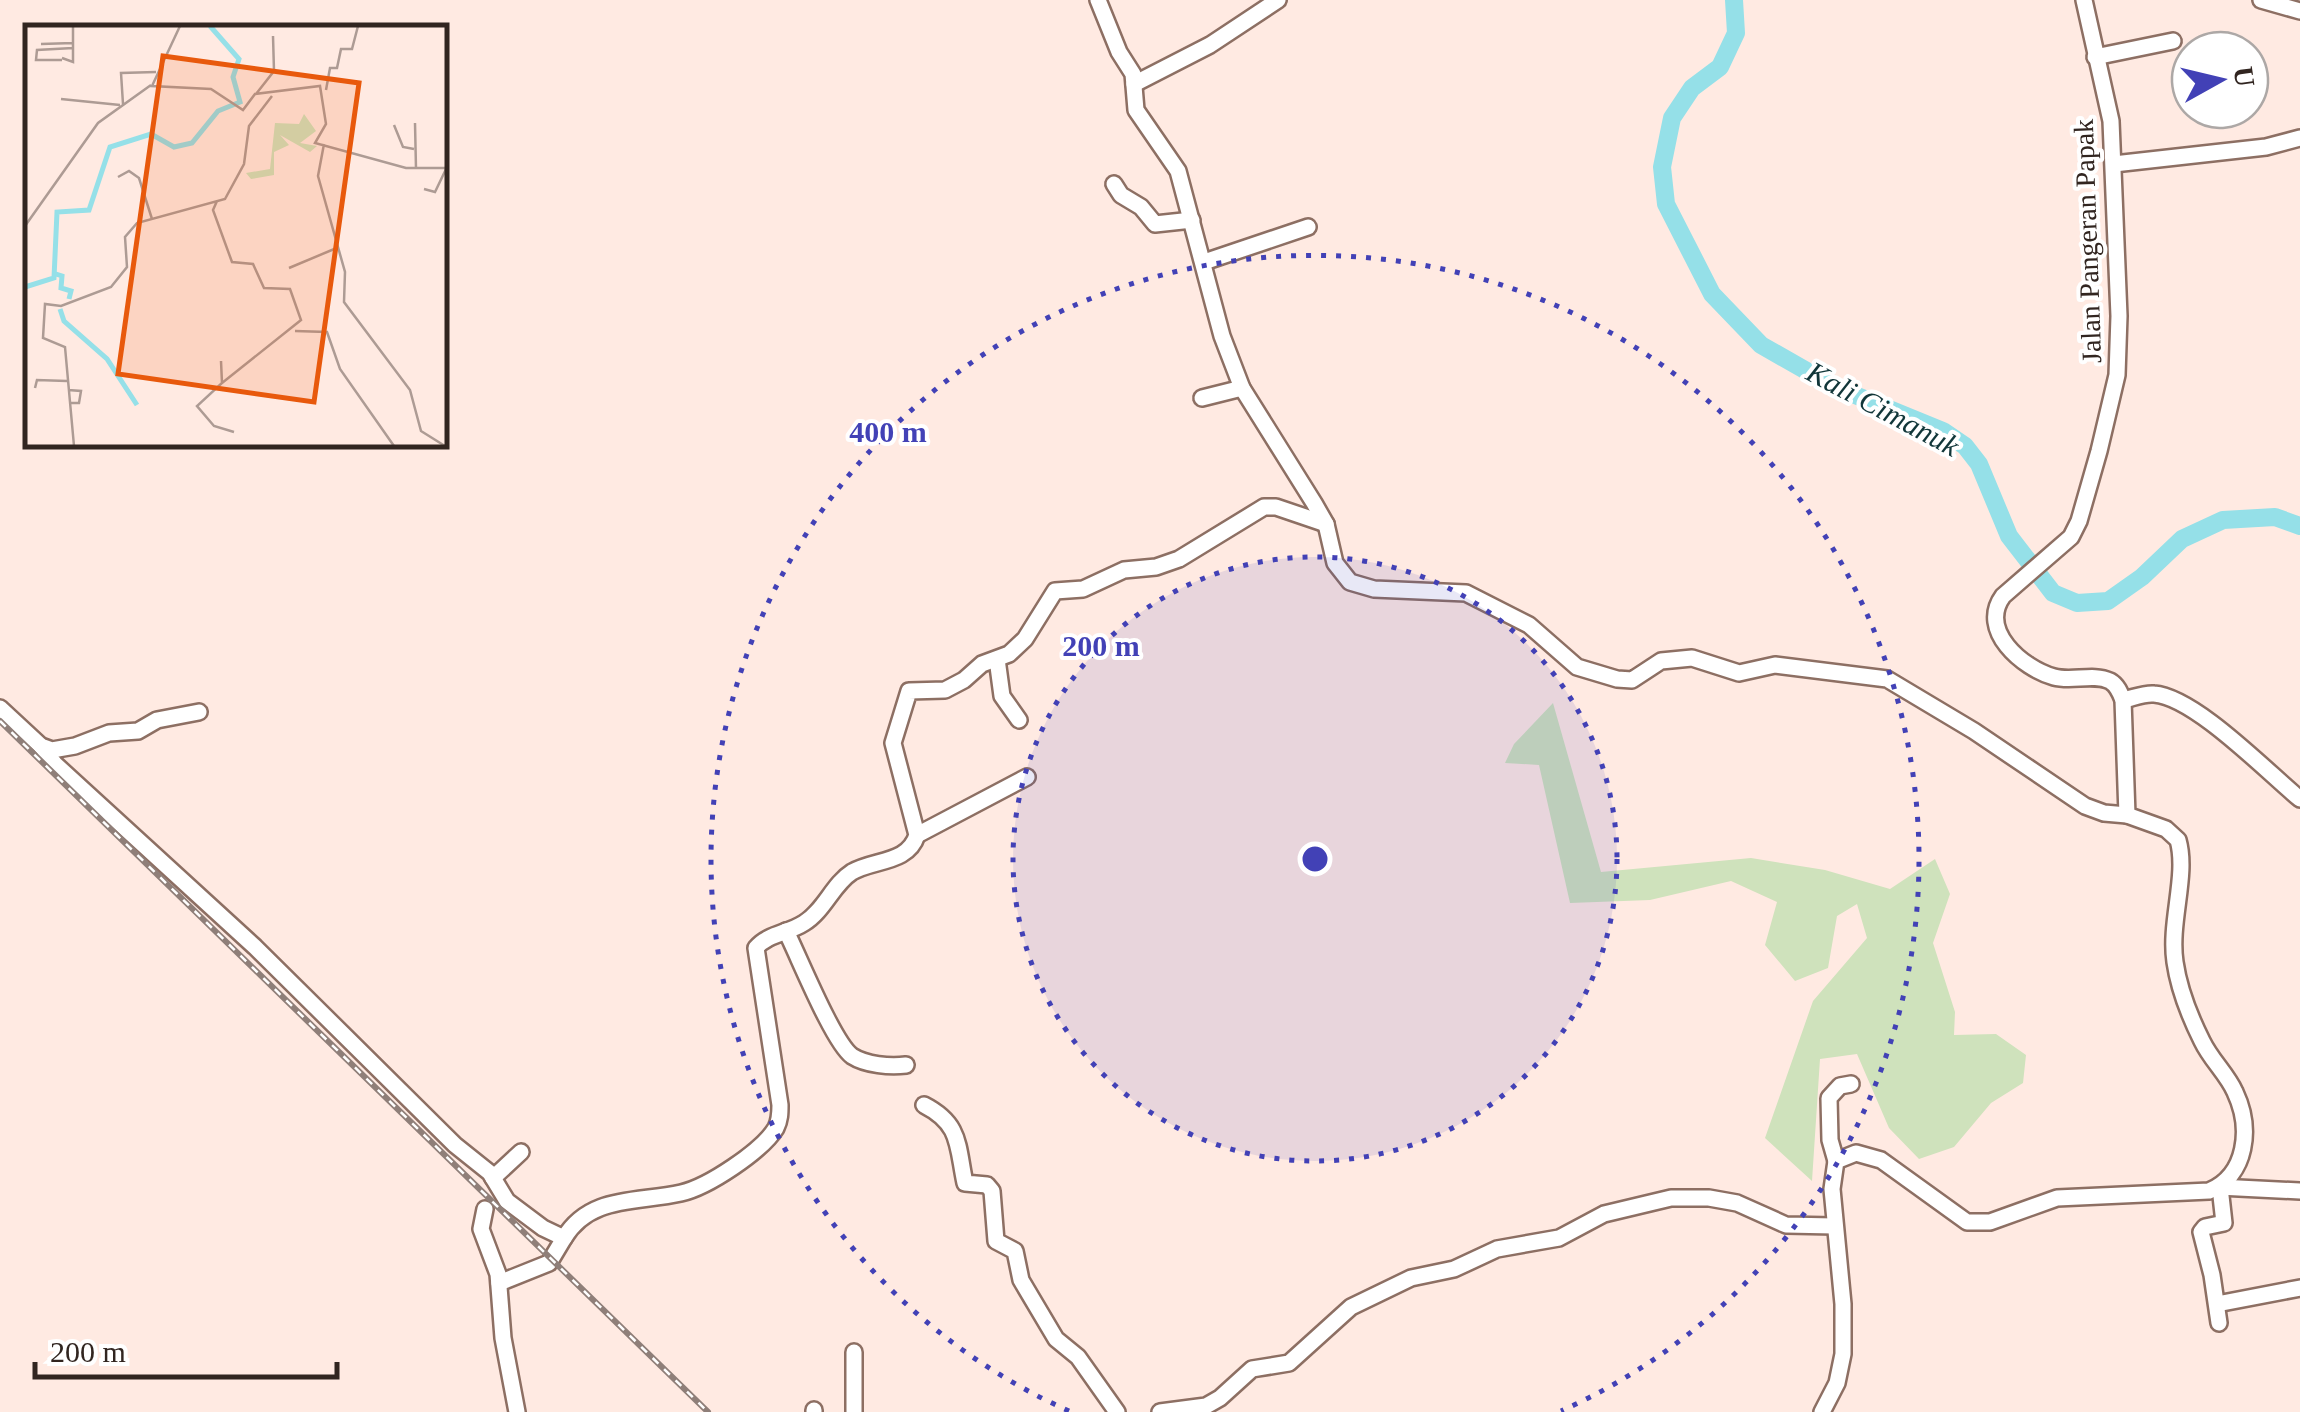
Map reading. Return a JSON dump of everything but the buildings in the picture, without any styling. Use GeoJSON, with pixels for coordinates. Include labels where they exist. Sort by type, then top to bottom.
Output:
{"type":"FeatureCollection","features":[{"type":"Feature","properties":{"kind":"street"},"geometry":{"type":"LineString","coordinates":[[1098,0],[1118,52],[1133,74],[1136,110],[1170,156],[1192,220],[1222,336],[1242,388],[1326,524],[1335,563],[1350,582],[1374,589],[1466,593],[1529,625],[1587,672],[1632,680],[1661,661],[1692,658],[1739,673],[1781,666],[1887,679],[1960,722],[2085,806],[2126,815],[2173,834],[2180,848],[2173,946],[2181,993],[2206,1051],[2236,1093],[2244,1132],[2239,1164],[2220,1187],[2224,1224],[2205,1227],[2200,1232],[2219,1323]]}},
{"type":"Feature","properties":{"kind":"street"},"geometry":{"type":"LineString","coordinates":[[1134,84],[1210,45],[1278,0]]}},
{"type":"Feature","properties":{"kind":"street","name":"Jalan Pangeran Papak"},"geometry":{"type":"LineString","coordinates":[[2084,0],[2111,121],[2114,160],[2120,316],[2112,401],[2079,521],[2071,537],[2002,596],[1994,612],[2007,645],[2028,664],[2056,677],[2110,681],[2123,700]]}},
{"type":"Feature","properties":{"kind":"street"},"geometry":{"type":"LineString","coordinates":[[2261,0],[2300,11]]}},
{"type":"Feature","properties":{"kind":"street"},"geometry":{"type":"LineString","coordinates":[[2095,57],[2170,42]]}},
{"type":"Feature","properties":{"kind":"street"},"geometry":{"type":"LineString","coordinates":[[2114,160],[2266,147],[2300,138]]}},
{"type":"Feature","properties":{"kind":"street"},"geometry":{"type":"LineString","coordinates":[[1114,184],[1121,195],[1141,206],[1155,224],[1192,220]]}},
{"type":"Feature","properties":{"kind":"street"},"geometry":{"type":"LineString","coordinates":[[1204,262],[1308,227]]}},
{"type":"Feature","properties":{"kind":"street"},"geometry":{"type":"LineString","coordinates":[[1202,398],[1242,388]]}},
{"type":"Feature","properties":{"kind":"street"},"geometry":{"type":"LineString","coordinates":[[498,1284],[549,1262],[585,1212],[680,1193],[704,1184],[761,1145],[774,1131],[779,1123],[780,1105],[756,954],[759,944],[814,916],[851,873],[901,855],[914,844],[917,835],[893,743],[906,694],[913,689],[936,691],[952,687],[982,664],[1009,654],[1025,638],[1056,592],[1083,590],[1124,570],[1179,560],[1264,506],[1326,524]]}},
{"type":"Feature","properties":{"kind":"street"},"geometry":{"type":"LineString","coordinates":[[997,659],[1002,696],[1019,720]]}},
{"type":"Feature","properties":{"kind":"street"},"geometry":{"type":"LineString","coordinates":[[2126,815],[2123,700],[2158,694],[2213,724],[2300,799]]}},
{"type":"Feature","properties":{"kind":"street"},"geometry":{"type":"LineString","coordinates":[[0,708],[55,764],[256,947],[455,1146],[493,1178],[507,1202],[542,1228],[564,1238]]}},
{"type":"Feature","properties":{"kind":"street"},"geometry":{"type":"LineString","coordinates":[[41,746],[52,750],[75,746],[109,733],[138,731],[157,720],[199,712]]}},
{"type":"Feature","properties":{"kind":"street"},"geometry":{"type":"LineString","coordinates":[[917,835],[1027,777]]}},
{"type":"Feature","properties":{"kind":"street"},"geometry":{"type":"LineString","coordinates":[[786,932],[836,1034],[852,1056],[884,1065],[906,1065]]}},
{"type":"Feature","properties":{"kind":"street"},"geometry":{"type":"LineString","coordinates":[[1822,1412],[1837,1384],[1843,1354],[1829,1098],[1840,1086],[1851,1084]]}},
{"type":"Feature","properties":{"kind":"street"},"geometry":{"type":"LineString","coordinates":[[924,1105],[942,1114],[954,1127],[966,1182],[987,1186],[992,1191],[996,1241],[1015,1251],[1021,1280],[1056,1338],[1078,1357],[1117,1412]]}},
{"type":"Feature","properties":{"kind":"street"},"geometry":{"type":"LineString","coordinates":[[493,1178],[521,1152]]}},
{"type":"Feature","properties":{"kind":"street"},"geometry":{"type":"LineString","coordinates":[[1833,1175],[1856,1153],[1882,1160],[1974,1224],[2010,1216],[2057,1198],[2198,1194],[2220,1187],[2300,1191]]}},
{"type":"Feature","properties":{"kind":"street"},"geometry":{"type":"LineString","coordinates":[[1160,1412],[1206,1406],[1252,1368],[1289,1362],[1351,1308],[1411,1278],[1454,1269],[1497,1249],[1559,1238],[1604,1214],[1672,1198],[1709,1198],[1737,1203],[1786,1225],[1834,1226]]}},
{"type":"Feature","properties":{"kind":"street"},"geometry":{"type":"LineString","coordinates":[[485,1209],[482,1229],[494,1256],[503,1338],[517,1412]]}},
{"type":"Feature","properties":{"kind":"street"},"geometry":{"type":"LineString","coordinates":[[2217,1304],[2300,1288]]}},
{"type":"Feature","properties":{"kind":"street"},"geometry":{"type":"LineString","coordinates":[[854,1352],[854,1412]]}},
{"type":"Feature","properties":{"kind":"green space"},"geometry":{"type":"Polygon","coordinates":[[[1553,703],[1601,872],[1751,858],[1825,870],[1890,889],[1935,859],[1950,894],[1933,943],[1955,1012],[1954,1035],[1996,1034],[2026,1055],[2023,1083],[1991,1103],[1954,1147],[1919,1159],[1889,1128],[1857,1054],[1820,1059],[1812,1181],[1765,1138],[1813,1001],[1867,938],[1857,904],[1837,916],[1828,968],[1795,981],[1765,945],[1777,902],[1731,881],[1650,900],[1570,903],[1539,765],[1505,763],[1514,744],[1553,703]]]}},
{"type":"Feature","properties":{"kind":"waterway","name":"Kali Cimanuk"},"geometry":{"type":"LineString","coordinates":[[1734,0],[1736,33],[1720,67],[1692,88],[1672,118],[1662,167],[1666,204],[1712,294],[1761,345],[1833,386],[1943,431],[1965,446],[1979,464],[2009,536],[2053,593],[2077,603],[2108,601],[2142,577],[2182,539],[2223,520],[2275,517],[2300,526]]}},
{"type":"Feature","properties":{"kind":"railway"},"geometry":{"type":"LineString","coordinates":[[0,721],[708,1412]]}}]}
